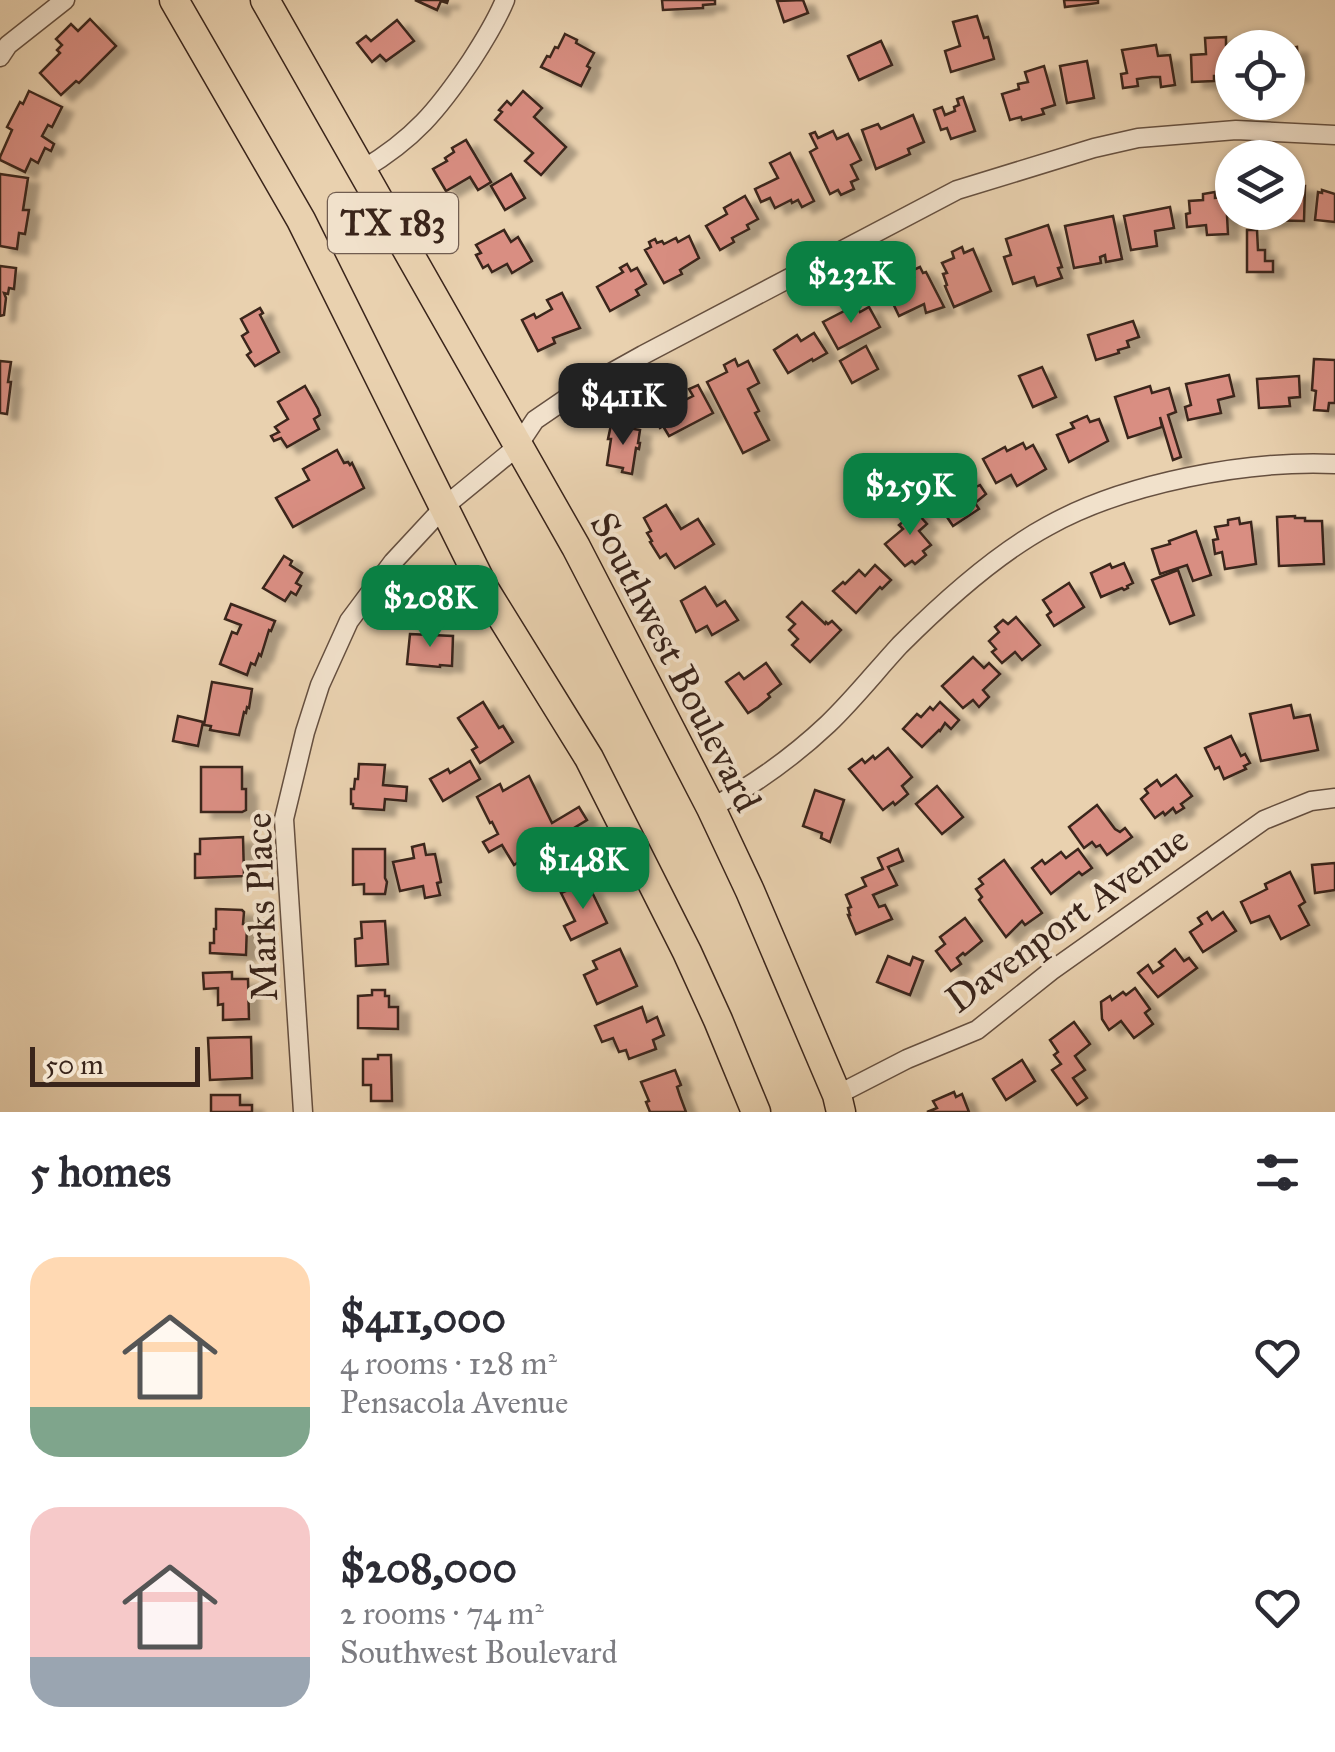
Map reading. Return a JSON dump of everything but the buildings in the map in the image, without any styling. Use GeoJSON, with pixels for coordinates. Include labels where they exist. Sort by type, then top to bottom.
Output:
{"type":"FeatureCollection","features":[{"type":"Feature","properties":{"kind":"main road","name":"TX 183"},"geometry":{"type":"LineString","coordinates":[[174,0],[301,220],[485,590],[590,758],[711,1003],[756,1112]]}},
{"type":"Feature","properties":{"kind":"main road","name":"Southwest Boulevard"},"geometry":{"type":"LineString","coordinates":[[265,0],[576,547],[711,808],[784,966],[839,1103]]}},
{"type":"Feature","properties":{"kind":"street"},"geometry":{"type":"LineString","coordinates":[[0,57],[8,45],[64,0]]}},
{"type":"Feature","properties":{"kind":"street"},"geometry":{"type":"LineString","coordinates":[[362,170],[420,128],[443,104],[495,24],[505,0]]}},
{"type":"Feature","properties":{"kind":"street","name":"Marks Place"},"geometry":{"type":"LineString","coordinates":[[302,1112],[284,819],[320,685],[349,621],[393,562],[445,506],[518,447],[535,420],[573,394],[956,190],[1138,138],[1236,130],[1335,136]]}},
{"type":"Feature","properties":{"kind":"street"},"geometry":{"type":"LineString","coordinates":[[711,808],[791,756],[975,576],[1047,526],[1102,501],[1162,482],[1296,462],[1335,464]]}},
{"type":"Feature","properties":{"kind":"street","name":"Davenport Avenue"},"geometry":{"type":"LineString","coordinates":[[839,1103],[907,1059],[977,1030],[1050,970],[1264,820],[1312,801],[1335,798]]}}]}
